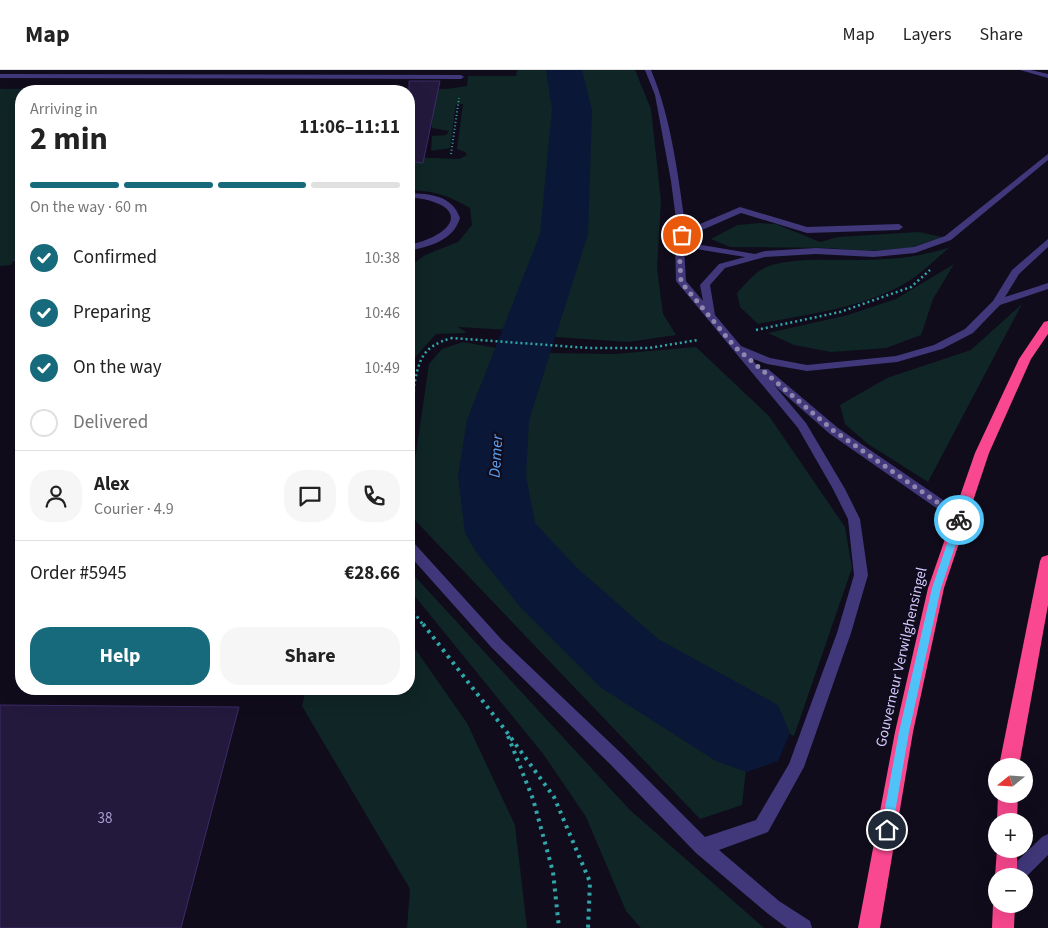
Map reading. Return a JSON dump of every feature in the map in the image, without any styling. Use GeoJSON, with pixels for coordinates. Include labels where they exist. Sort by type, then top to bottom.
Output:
{"type":"FeatureCollection","features":[{"type":"Feature","properties":{"kind":"highway","name":"Gouverneur Verwilghensingel"},"geometry":{"type":"LineString","coordinates":[[869,928],[906,722],[936,588],[982,453],[1025,359],[1048,325]]}},
{"type":"Feature","properties":{"kind":"highway"},"geometry":{"type":"LineString","coordinates":[[1011,758],[1048,561]]}},
{"type":"Feature","properties":{"kind":"highway"},"geometry":{"type":"LineString","coordinates":[[1003,928],[1004,913]]}},
{"type":"Feature","properties":{"kind":"lane"},"geometry":{"type":"LineString","coordinates":[[648,70],[658,95],[668,137],[681,240],[681,282],[802,426],[854,519],[861,575],[844,633],[796,767],[762,826],[702,847]]}},
{"type":"Feature","properties":{"kind":"lane"},"geometry":{"type":"LineString","coordinates":[[1023,70],[1048,76]]}},
{"type":"Feature","properties":{"kind":"lane"},"geometry":{"type":"LineString","coordinates":[[0,76],[462,74],[461,88]]}},
{"type":"Feature","properties":{"kind":"lane"},"geometry":{"type":"LineString","coordinates":[[681,240],[744,255],[816,251],[874,254],[915,250],[948,238],[1048,156]]}},
{"type":"Feature","properties":{"kind":"lane"},"geometry":{"type":"LineString","coordinates":[[415,196],[432,198],[446,204],[455,212],[457,222],[451,231],[439,240],[415,246]]}},
{"type":"Feature","properties":{"kind":"lane"},"geometry":{"type":"LineString","coordinates":[[681,240],[740,210],[807,230],[899,227]]}},
{"type":"Feature","properties":{"kind":"lane"},"geometry":{"type":"LineString","coordinates":[[735,347],[767,361],[807,368],[897,359],[938,347],[968,331],[997,303],[1015,272],[1048,242]]}},
{"type":"Feature","properties":{"kind":"lane"},"geometry":{"type":"LineString","coordinates":[[710,315],[705,286],[722,266],[765,254]]}},
{"type":"Feature","properties":{"kind":"lane"},"geometry":{"type":"LineString","coordinates":[[997,303],[1048,286]]}},
{"type":"Feature","properties":{"kind":"lane"},"geometry":{"type":"LineString","coordinates":[[735,347],[834,431],[960,518]]}},
{"type":"Feature","properties":{"kind":"lane"},"geometry":{"type":"LineString","coordinates":[[415,554],[496,644],[617,760],[702,847],[773,907],[803,928]]}},
{"type":"Feature","properties":{"kind":"lane"},"geometry":{"type":"LineString","coordinates":[[1022,868],[1048,843]]}},
{"type":"Feature","properties":{"kind":"path"},"geometry":{"type":"LineString","coordinates":[[451,154],[461,88]]}},
{"type":"Feature","properties":{"kind":"path"},"geometry":{"type":"LineString","coordinates":[[415,383],[419,361],[435,343],[452,338],[589,348],[649,348],[725,336],[840,312],[911,287],[932,268]]}},
{"type":"Feature","properties":{"kind":"path"},"geometry":{"type":"LineString","coordinates":[[415,614],[506,731],[554,797],[590,882],[588,928]]}},
{"type":"Feature","properties":{"kind":"path"},"geometry":{"type":"LineString","coordinates":[[506,731],[533,799],[553,872],[559,928]]}},
{"type":"Feature","properties":{"kind":"green space"},"geometry":{"type":"Polygon","coordinates":[[[517,70],[552,70],[557,111],[543,237],[512,330],[458,327],[467,333],[436,334],[415,358],[415,262],[425,255],[458,242],[472,225],[470,208],[441,194],[415,190],[415,157],[459,159],[467,155],[465,152],[457,149],[463,104],[456,104],[450,148],[431,151],[432,136],[446,135],[449,131],[432,128],[432,116],[415,116],[415,89],[447,89],[467,86],[468,76],[516,76],[517,70]]]}},
{"type":"Feature","properties":{"kind":"green space"},"geometry":{"type":"Polygon","coordinates":[[[575,70],[635,70],[651,109],[661,201],[657,268],[663,314],[676,335],[628,342],[555,337],[580,236],[585,100],[575,70]]]}},
{"type":"Feature","properties":{"kind":"green space"},"geometry":{"type":"Polygon","coordinates":[[[0,89],[15,89],[15,259],[11,265],[0,266],[0,89]]]}},
{"type":"Feature","properties":{"kind":"green space"},"geometry":{"type":"Polygon","coordinates":[[[776,224],[820,242],[838,237],[919,232],[942,237],[910,248],[866,251],[829,248],[730,247],[711,239],[737,225],[776,224]]]}},
{"type":"Feature","properties":{"kind":"green space"},"geometry":{"type":"Polygon","coordinates":[[[950,247],[909,281],[874,298],[855,304],[758,324],[740,307],[737,293],[757,273],[772,265],[800,260],[899,258],[925,254],[950,247]]]}},
{"type":"Feature","properties":{"kind":"green space"},"geometry":{"type":"Polygon","coordinates":[[[954,264],[933,299],[921,335],[886,348],[831,352],[794,345],[768,333],[848,315],[896,299],[954,264]]]}},
{"type":"Feature","properties":{"kind":"green space"},"geometry":{"type":"Polygon","coordinates":[[[1022,304],[928,482],[868,444],[845,424],[840,405],[887,378],[971,350],[1022,304]]]}},
{"type":"Feature","properties":{"kind":"green space"},"geometry":{"type":"Polygon","coordinates":[[[463,342],[502,349],[471,429],[471,528],[556,630],[655,721],[747,761],[742,805],[700,819],[415,520],[415,460],[429,364],[442,349],[463,342]]]}},
{"type":"Feature","properties":{"kind":"green space"},"geometry":{"type":"Polygon","coordinates":[[[696,347],[769,416],[845,527],[852,568],[794,736],[673,674],[530,552],[508,496],[547,353],[615,354],[696,347]]]}},
{"type":"Feature","properties":{"kind":"green space"},"geometry":{"type":"Polygon","coordinates":[[[415,577],[630,810],[764,928],[641,928],[626,911],[586,817],[544,755],[415,596],[415,577]]]}},
{"type":"Feature","properties":{"kind":"green space"},"geometry":{"type":"Polygon","coordinates":[[[415,649],[467,723],[515,825],[527,928],[407,928],[410,889],[302,706],[305,695],[415,695],[415,649]]]}},
{"type":"Feature","properties":{"kind":"building"},"geometry":{"type":"Polygon","coordinates":[[[409,81],[440,81],[423,163],[415,162],[415,85],[409,85],[409,81]]]}},
{"type":"Feature","properties":{"kind":"building"},"geometry":{"type":"Polygon","coordinates":[[[0,705],[239,707],[181,928],[0,928],[0,705]]]}},
{"type":"Feature","properties":{"kind":"waterway","name":"Demer"},"geometry":{"type":"LineString","coordinates":[[564,70],[572,110],[564,234],[498,420],[492,476],[501,533],[549,588],[629,663],[747,733]]}},
{"type":"Feature","properties":{"kind":"way so far"},"geometry":{"type":"LineString","coordinates":[[682,235],[679,244],[681,282],[735,347],[834,431],[960,518],[959,520]]}},
{"type":"Feature","properties":{"kind":"route"},"geometry":{"type":"LineString","coordinates":[[887,830],[904,732],[936,588],[959,520]]}}]}
